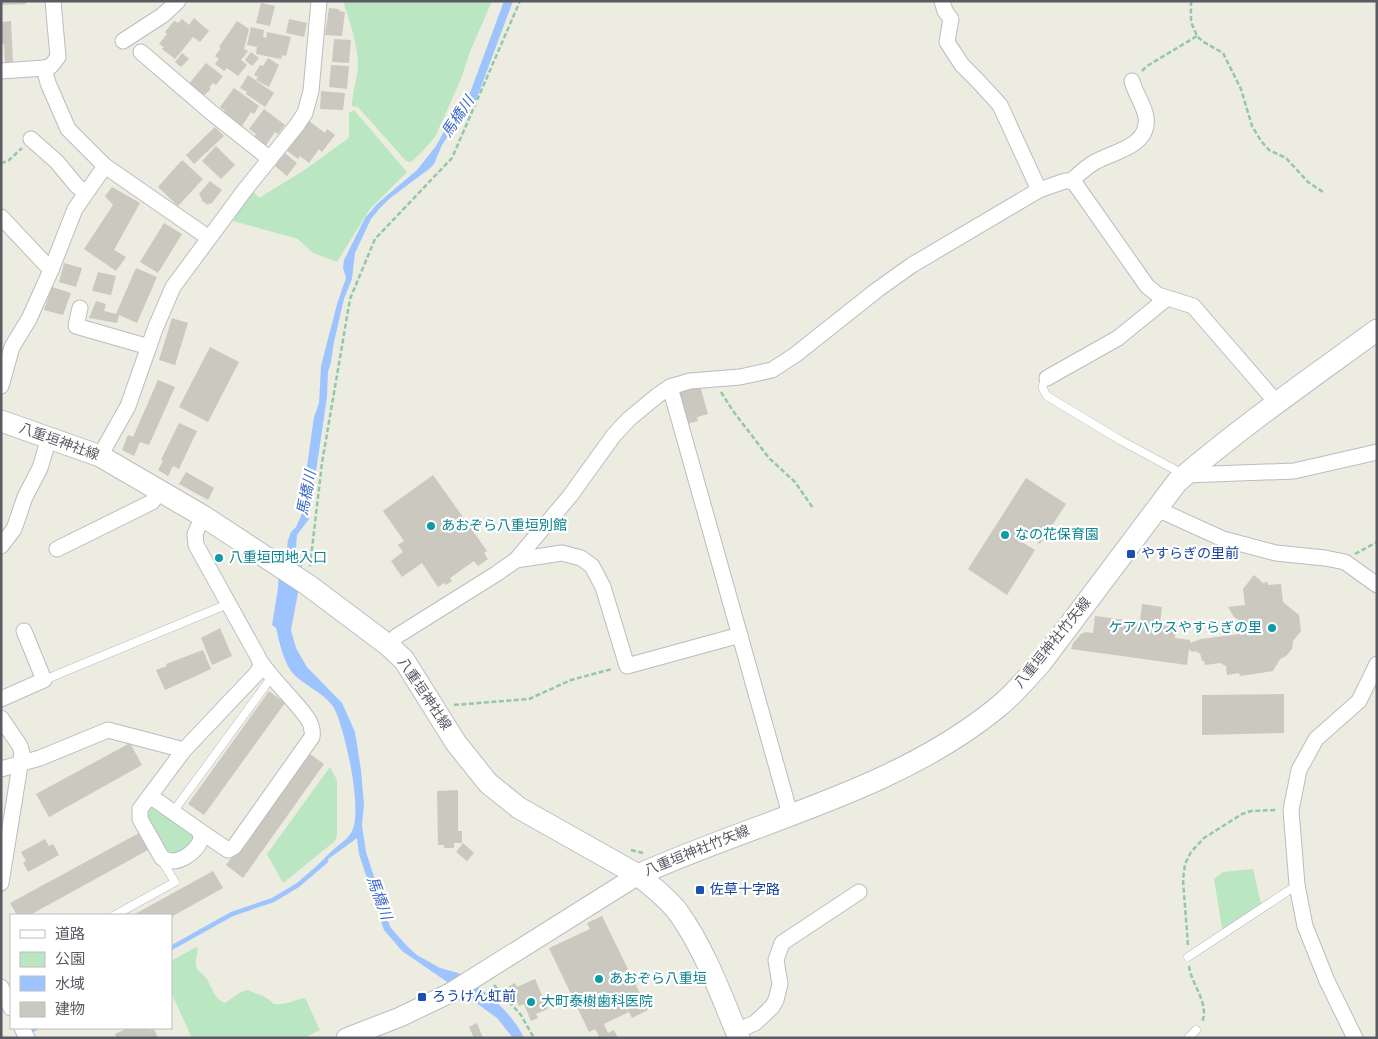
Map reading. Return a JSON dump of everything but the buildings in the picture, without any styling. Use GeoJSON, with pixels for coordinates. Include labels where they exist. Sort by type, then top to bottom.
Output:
{"type":"FeatureCollection","features":[{"type":"Feature","properties":{"kind":"main road","name":"八重垣神社竹矢線"},"geometry":{"type":"LineString","coordinates":[[638,875],[669,861],[864,786],[910,764],[977,723],[999,706],[1040,663],[1184,475],[1277,403],[1377,330]]}},
{"type":"Feature","properties":{"kind":"main road","name":"八重垣神社線"},"geometry":{"type":"LineString","coordinates":[[1,421],[100,456],[160,490],[274,562],[388,645],[404,660],[456,743],[488,783],[519,808],[638,875],[655,888],[677,911],[696,940],[738,1034]]}},
{"type":"Feature","properties":{"kind":"street"},"geometry":{"type":"LineString","coordinates":[[1,70],[44,68],[51,66],[58,57],[53,1]]}},
{"type":"Feature","properties":{"kind":"street"},"geometry":{"type":"LineString","coordinates":[[123,41],[163,15],[178,1]]}},
{"type":"Feature","properties":{"kind":"street"},"geometry":{"type":"LineString","coordinates":[[100,456],[128,406],[154,329],[173,287],[305,113],[309,101],[319,1]]}},
{"type":"Feature","properties":{"kind":"street"},"geometry":{"type":"LineString","coordinates":[[942,1],[945,11],[951,19],[947,42],[962,65],[1000,105],[1039,190]]}},
{"type":"Feature","properties":{"kind":"street"},"geometry":{"type":"LineString","coordinates":[[141,52],[212,113],[270,159]]}},
{"type":"Feature","properties":{"kind":"street"},"geometry":{"type":"LineString","coordinates":[[44,68],[48,83],[68,129],[105,166],[209,238]]}},
{"type":"Feature","properties":{"kind":"street"},"geometry":{"type":"LineString","coordinates":[[1071,182],[1082,170],[1136,142],[1145,134],[1147,125],[1146,114],[1132,81]]}},
{"type":"Feature","properties":{"kind":"street"},"geometry":{"type":"LineString","coordinates":[[31,139],[57,162],[76,186],[85,193]]}},
{"type":"Feature","properties":{"kind":"street"},"geometry":{"type":"LineString","coordinates":[[1,386],[12,346],[30,319],[75,209],[105,166]]}},
{"type":"Feature","properties":{"kind":"street"},"geometry":{"type":"LineString","coordinates":[[388,645],[397,636],[516,560],[570,496],[614,435],[645,405],[670,387],[690,381],[740,377],[772,370],[795,355],[877,290],[912,265],[1039,190],[1065,181],[1076,185],[1147,286],[1166,299],[1193,306],[1277,403]]}},
{"type":"Feature","properties":{"kind":"street"},"geometry":{"type":"LineString","coordinates":[[1,216],[51,270]]}},
{"type":"Feature","properties":{"kind":"street"},"geometry":{"type":"LineString","coordinates":[[1048,378],[1118,338],[1166,299]]}},
{"type":"Feature","properties":{"kind":"street"},"geometry":{"type":"LineString","coordinates":[[80,308],[76,326],[149,348]]}},
{"type":"Feature","properties":{"kind":"street"},"geometry":{"type":"LineString","coordinates":[[670,387],[790,814]]}},
{"type":"Feature","properties":{"kind":"street"},"geometry":{"type":"LineString","coordinates":[[1,546],[14,529],[25,497],[40,468],[49,438]]}},
{"type":"Feature","properties":{"kind":"street"},"geometry":{"type":"LineString","coordinates":[[1184,475],[1294,471],[1377,452]]}},
{"type":"Feature","properties":{"kind":"street"},"geometry":{"type":"LineString","coordinates":[[57,549],[152,502],[160,490]]}},
{"type":"Feature","properties":{"kind":"street"},"geometry":{"type":"LineString","coordinates":[[1157,509],[1224,539],[1276,553],[1345,562],[1377,585]]}},
{"type":"Feature","properties":{"kind":"street"},"geometry":{"type":"LineString","coordinates":[[150,796],[228,850],[234,848],[312,737],[312,730],[308,719],[271,678],[260,661],[196,544],[195,534],[203,516]]}},
{"type":"Feature","properties":{"kind":"street"},"geometry":{"type":"LineString","coordinates":[[516,560],[562,553],[582,558],[592,566],[602,587],[626,666],[740,636]]}},
{"type":"Feature","properties":{"kind":"street"},"geometry":{"type":"LineString","coordinates":[[1,699],[6,695],[44,680],[24,630]]}},
{"type":"Feature","properties":{"kind":"street"},"geometry":{"type":"LineString","coordinates":[[200,831],[202,836],[200,843],[187,856],[175,861],[164,860],[159,855],[140,817],[140,809],[184,750],[257,673],[260,668],[260,661]]}},
{"type":"Feature","properties":{"kind":"street"},"geometry":{"type":"LineString","coordinates":[[1355,1038],[1327,981],[1305,926],[1296,885],[1291,810],[1299,770],[1316,739],[1359,701],[1377,664]]}},
{"type":"Feature","properties":{"kind":"street"},"geometry":{"type":"LineString","coordinates":[[1,718],[20,746],[22,753],[1,883]]}},
{"type":"Feature","properties":{"kind":"street"},"geometry":{"type":"LineString","coordinates":[[1,770],[40,758],[108,730],[184,750]]}},
{"type":"Feature","properties":{"kind":"street"},"geometry":{"type":"LineString","coordinates":[[346,1038],[400,1018],[450,993],[638,875]]}},
{"type":"Feature","properties":{"kind":"street"},"geometry":{"type":"LineString","coordinates":[[738,1034],[755,1023],[776,1000],[780,984],[776,960],[782,943],[859,892]]}},
{"type":"Feature","properties":{"kind":"street"},"geometry":{"type":"LineString","coordinates":[[1,988],[10,1006]]}},
{"type":"Feature","properties":{"kind":"lane"},"geometry":{"type":"LineString","coordinates":[[1048,378],[1042,388],[1047,396],[1120,440],[1184,475]]}},
{"type":"Feature","properties":{"kind":"lane"},"geometry":{"type":"LineString","coordinates":[[44,680],[228,604]]}},
{"type":"Feature","properties":{"kind":"lane"},"geometry":{"type":"LineString","coordinates":[[173,812],[271,678]]}},
{"type":"Feature","properties":{"kind":"lane"},"geometry":{"type":"LineString","coordinates":[[117,914],[175,882],[159,855]]}},
{"type":"Feature","properties":{"kind":"lane"},"geometry":{"type":"LineString","coordinates":[[1188,957],[1296,885]]}},
{"type":"Feature","properties":{"kind":"lane"},"geometry":{"type":"LineString","coordinates":[[1188,1038],[1196,1030]]}},
{"type":"Feature","properties":{"kind":"path"},"geometry":{"type":"LineString","coordinates":[[306,584],[322,463],[350,299],[375,239],[452,158],[520,1]]}},
{"type":"Feature","properties":{"kind":"path"},"geometry":{"type":"LineString","coordinates":[[1191,1],[1191,22],[1197,36],[1223,53],[1241,89],[1252,126],[1261,141],[1269,150],[1286,158],[1308,182],[1323,192]]}},
{"type":"Feature","properties":{"kind":"path"},"geometry":{"type":"LineString","coordinates":[[1132,81],[1147,66],[1197,36]]}},
{"type":"Feature","properties":{"kind":"path"},"geometry":{"type":"LineString","coordinates":[[1,163],[8,162],[31,139]]}},
{"type":"Feature","properties":{"kind":"path"},"geometry":{"type":"LineString","coordinates":[[713,379],[733,411],[769,458],[795,482],[813,508]]}},
{"type":"Feature","properties":{"kind":"path"},"geometry":{"type":"LineString","coordinates":[[1345,562],[1347,558],[1377,542]]}},
{"type":"Feature","properties":{"kind":"path"},"geometry":{"type":"LineString","coordinates":[[454,705],[529,698],[571,680],[626,666]]}},
{"type":"Feature","properties":{"kind":"path"},"geometry":{"type":"LineString","coordinates":[[448,697],[458,712]]}},
{"type":"Feature","properties":{"kind":"path"},"geometry":{"type":"LineString","coordinates":[[1196,1030],[1204,1019],[1205,1008],[1190,973],[1183,880],[1185,864],[1191,852],[1204,838],[1242,814],[1251,811],[1291,810]]}},
{"type":"Feature","properties":{"kind":"path"},"geometry":{"type":"LineString","coordinates":[[627,848],[651,854]]}},
{"type":"Feature","properties":{"kind":"path"},"geometry":{"type":"LineString","coordinates":[[479,975],[508,999],[521,1015],[534,1038]]}},
{"type":"Feature","properties":{"kind":"green space"},"geometry":{"type":"Polygon","coordinates":[[[343,1],[492,1],[470,52],[461,79],[435,137],[411,162],[406,161],[358,107],[352,106],[358,58],[343,1]]]}},
{"type":"Feature","properties":{"kind":"green space"},"geometry":{"type":"Polygon","coordinates":[[[354,110],[407,172],[369,210],[337,262],[313,253],[298,239],[233,221],[252,190],[259,198],[303,171],[346,140],[349,137],[349,113],[354,110]]]}},
{"type":"Feature","properties":{"kind":"green space"},"geometry":{"type":"Polygon","coordinates":[[[330,767],[337,780],[337,835],[335,841],[283,883],[267,854],[330,767]]]}},
{"type":"Feature","properties":{"kind":"green space"},"geometry":{"type":"Polygon","coordinates":[[[153,807],[195,837],[188,848],[181,852],[168,854],[144,813],[153,807]]]}},
{"type":"Feature","properties":{"kind":"green space"},"geometry":{"type":"Polygon","coordinates":[[[1253,869],[1262,908],[1223,934],[1214,879],[1223,872],[1253,869]]]}},
{"type":"Feature","properties":{"kind":"green space"},"geometry":{"type":"Polygon","coordinates":[[[196,947],[198,949],[197,968],[206,978],[216,996],[225,1003],[241,992],[248,990],[265,997],[274,1004],[305,998],[320,1030],[304,1038],[192,1038],[172,994],[172,960],[196,947]]]}},
{"type":"Feature","properties":{"kind":"water","name":"馬橋川"},"geometry":{"type":"Polygon","coordinates":[[[504,1],[513,1],[475,103],[459,119],[442,145],[434,164],[389,199],[371,219],[355,253],[352,279],[344,299],[328,372],[327,397],[309,519],[297,535],[296,548],[302,559],[302,578],[281,565],[288,558],[288,540],[301,516],[305,501],[307,466],[314,417],[319,403],[321,366],[337,304],[346,278],[343,268],[344,260],[365,218],[378,203],[417,170],[436,146],[452,117],[462,109],[467,101],[504,1]]]}},
{"type":"Feature","properties":{"kind":"water","name":"馬橋川"},"geometry":{"type":"Polygon","coordinates":[[[279,569],[300,582],[291,630],[296,648],[307,667],[342,703],[355,732],[361,770],[364,805],[362,825],[366,852],[383,910],[391,928],[417,955],[440,968],[458,973],[469,979],[456,988],[402,951],[384,930],[359,854],[357,838],[312,871],[352,831],[355,821],[354,788],[343,733],[334,708],[322,695],[303,682],[290,669],[283,655],[276,628],[272,625],[279,569]]]}},
{"type":"Feature","properties":{"kind":"water"},"geometry":{"type":"Polygon","coordinates":[[[471,981],[507,1013],[524,1038],[513,1038],[497,1018],[457,989],[471,981]]]}},
{"type":"Feature","properties":{"kind":"waterway"},"geometry":{"type":"LineString","coordinates":[[172,947],[232,914],[273,900],[298,885],[326,861]]}},
{"type":"Feature","properties":{"kind":"waterway"},"geometry":{"type":"LineString","coordinates":[[27,1033],[34,1029]]}},
{"type":"Feature","properties":{"kind":"place","name":"あおぞら八重垣別館"},"geometry":{"type":"Point","coordinates":[431,526]}},
{"type":"Feature","properties":{"kind":"place","name":"なの花保育園"},"geometry":{"type":"Point","coordinates":[1005,535]}},
{"type":"Feature","properties":{"kind":"place","name":"やすらぎの里前"},"geometry":{"type":"Point","coordinates":[1131,554]}},
{"type":"Feature","properties":{"kind":"place","name":"八重垣団地入口"},"geometry":{"type":"Point","coordinates":[219,558]}},
{"type":"Feature","properties":{"kind":"place","name":"ケアハウスやすらぎの里"},"geometry":{"type":"Point","coordinates":[1272,628]}},
{"type":"Feature","properties":{"kind":"place","name":"佐草十字路"},"geometry":{"type":"Point","coordinates":[700,890]}},
{"type":"Feature","properties":{"kind":"place","name":"あおぞら八重垣"},"geometry":{"type":"Point","coordinates":[599,979]}},
{"type":"Feature","properties":{"kind":"place","name":"ろうけん虹前"},"geometry":{"type":"Point","coordinates":[422,997]}},
{"type":"Feature","properties":{"kind":"place","name":"大町泰樹歯科医院"},"geometry":{"type":"Point","coordinates":[531,1002]}}]}
